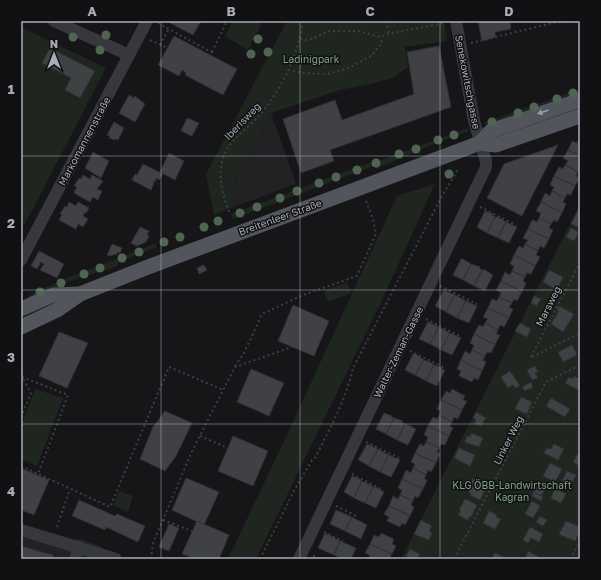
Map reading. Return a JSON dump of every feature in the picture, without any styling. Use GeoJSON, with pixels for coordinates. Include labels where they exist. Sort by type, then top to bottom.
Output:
{"type":"FeatureCollection","features":[{"type":"Feature","properties":{"kind":"main road","name":"Breitenleer Straße"},"geometry":{"type":"LineString","coordinates":[[27,324],[57,310],[80,294],[148,267],[480,143],[491,131],[580,100]]}},
{"type":"Feature","properties":{"kind":"main road","name":"Breitenleer Straße"},"geometry":{"type":"LineString","coordinates":[[480,143],[496,145],[580,116]]}},
{"type":"Feature","properties":{"kind":"main road","name":"Breitenleer Straße"},"geometry":{"type":"LineString","coordinates":[[22,306],[53,296],[80,294]]}},
{"type":"Feature","properties":{"kind":"street"},"geometry":{"type":"LineString","coordinates":[[54,21],[129,55]]}},
{"type":"Feature","properties":{"kind":"street","name":"Markomannenstraße"},"geometry":{"type":"LineString","coordinates":[[21,260],[129,55],[153,22]]}},
{"type":"Feature","properties":{"kind":"street","name":"Senekowitschgasse"},"geometry":{"type":"LineString","coordinates":[[451,22],[460,46],[474,121],[480,143]]}},
{"type":"Feature","properties":{"kind":"street","name":"Walter-Zeman-Gasse"},"geometry":{"type":"LineString","coordinates":[[299,559],[486,167],[486,161],[480,143]]}},
{"type":"Feature","properties":{"kind":"street"},"geometry":{"type":"LineString","coordinates":[[22,306],[27,324]]}},
{"type":"Feature","properties":{"kind":"street"},"geometry":{"type":"LineString","coordinates":[[21,530],[116,559]]}},
{"type":"Feature","properties":{"kind":"street"},"geometry":{"type":"LineString","coordinates":[[75,559],[79,547]]}},
{"type":"Feature","properties":{"kind":"path"},"geometry":{"type":"LineString","coordinates":[[153,22],[169,28],[213,52],[227,21]]}},
{"type":"Feature","properties":{"kind":"path","name":"Iberisweg"},"geometry":{"type":"LineString","coordinates":[[229,212],[221,188],[220,179],[220,169],[227,149],[233,141],[264,111],[278,90],[288,70],[299,39],[303,21]]}},
{"type":"Feature","properties":{"kind":"path"},"geometry":{"type":"LineString","coordinates":[[386,21],[389,34]]}},
{"type":"Feature","properties":{"kind":"path"},"geometry":{"type":"LineString","coordinates":[[460,46],[561,21]]}},
{"type":"Feature","properties":{"kind":"path"},"geometry":{"type":"LineString","coordinates":[[299,39],[306,40],[329,31],[346,30],[359,31],[380,37],[451,22]]}},
{"type":"Feature","properties":{"kind":"path"},"geometry":{"type":"LineString","coordinates":[[160,46],[169,28]]}},
{"type":"Feature","properties":{"kind":"path"},"geometry":{"type":"LineString","coordinates":[[288,70],[304,73],[327,74],[349,68],[371,56],[382,43],[380,37]]}},
{"type":"Feature","properties":{"kind":"path"},"geometry":{"type":"LineString","coordinates":[[149,39],[160,46],[168,48]]}},
{"type":"Feature","properties":{"kind":"path"},"geometry":{"type":"LineString","coordinates":[[260,559],[295,489],[312,460],[315,458],[338,412],[353,368],[459,168]]}},
{"type":"Feature","properties":{"kind":"path"},"geometry":{"type":"LineString","coordinates":[[151,559],[153,543],[200,436],[235,367],[244,353],[262,314],[303,296],[356,276],[376,234],[366,201]]}},
{"type":"Feature","properties":{"kind":"path"},"geometry":{"type":"LineString","coordinates":[[470,202],[516,225]]}},
{"type":"Feature","properties":{"kind":"path","name":"Marsweg"},"geometry":{"type":"LineString","coordinates":[[580,262],[531,358],[580,333]]}},
{"type":"Feature","properties":{"kind":"path"},"geometry":{"type":"LineString","coordinates":[[432,282],[477,304]]}},
{"type":"Feature","properties":{"kind":"path"},"geometry":{"type":"LineString","coordinates":[[416,314],[461,337]]}},
{"type":"Feature","properties":{"kind":"path"},"geometry":{"type":"LineString","coordinates":[[401,346],[445,368]]}},
{"type":"Feature","properties":{"kind":"path"},"geometry":{"type":"LineString","coordinates":[[235,367],[292,347]]}},
{"type":"Feature","properties":{"kind":"path","name":"Linker Weg"},"geometry":{"type":"LineString","coordinates":[[454,559],[546,382],[580,365]]}},
{"type":"Feature","properties":{"kind":"path"},"geometry":{"type":"LineString","coordinates":[[21,466],[110,507],[169,367],[223,390]]}},
{"type":"Feature","properties":{"kind":"path"},"geometry":{"type":"LineString","coordinates":[[21,376],[31,393],[21,418]]}},
{"type":"Feature","properties":{"kind":"path"},"geometry":{"type":"LineString","coordinates":[[21,376],[68,395],[38,474]]}},
{"type":"Feature","properties":{"kind":"path"},"geometry":{"type":"LineString","coordinates":[[200,436],[228,448]]}},
{"type":"Feature","properties":{"kind":"path"},"geometry":{"type":"LineString","coordinates":[[357,438],[399,458]]}},
{"type":"Feature","properties":{"kind":"path"},"geometry":{"type":"LineString","coordinates":[[342,469],[381,489]]}},
{"type":"Feature","properties":{"kind":"path"},"geometry":{"type":"LineString","coordinates":[[57,527],[70,489]]}},
{"type":"Feature","properties":{"kind":"path"},"geometry":{"type":"LineString","coordinates":[[326,502],[356,516]]}},
{"type":"Feature","properties":{"kind":"path"},"geometry":{"type":"LineString","coordinates":[[163,520],[192,532]]}},
{"type":"Feature","properties":{"kind":"path"},"geometry":{"type":"LineString","coordinates":[[314,528],[343,541]]}},
{"type":"Feature","properties":{"kind":"path"},"geometry":{"type":"LineString","coordinates":[[570,559],[580,542]]}},
{"type":"Feature","properties":{"kind":"shaded area"},"geometry":{"type":"Polygon","coordinates":[[[271,113],[296,184],[236,206],[230,193],[271,113]]]}},
{"type":"Feature","properties":{"kind":"shaded area"},"geometry":{"type":"Polygon","coordinates":[[[21,524],[74,539],[81,539],[103,547],[98,559],[21,559],[21,524]]]}},
{"type":"Feature","properties":{"kind":"green space"},"geometry":{"type":"Polygon","coordinates":[[[232,21],[263,21],[248,50],[225,36],[232,21]]]}},
{"type":"Feature","properties":{"kind":"green space","name":"Ladinigpark"},"geometry":{"type":"Polygon","coordinates":[[[287,21],[444,21],[447,41],[405,47],[408,67],[392,78],[340,90],[271,113],[230,192],[236,206],[214,215],[206,174],[287,21]]]}},
{"type":"Feature","properties":{"kind":"green space"},"geometry":{"type":"Polygon","coordinates":[[[21,27],[106,68],[25,224],[21,223],[21,27]]]}},
{"type":"Feature","properties":{"kind":"green space"},"geometry":{"type":"Polygon","coordinates":[[[580,89],[580,92],[490,124],[483,124],[486,122],[580,89]]]}},
{"type":"Feature","properties":{"kind":"green space"},"geometry":{"type":"Polygon","coordinates":[[[465,129],[469,129],[467,132],[438,142],[378,168],[375,168],[374,166],[233,219],[231,214],[311,185],[310,184],[372,162],[373,163],[465,129]]]}},
{"type":"Feature","properties":{"kind":"green space"},"geometry":{"type":"Polygon","coordinates":[[[435,184],[381,302],[256,559],[228,559],[397,196],[435,184]]]}},
{"type":"Feature","properties":{"kind":"green space","name":"KLG ÖBB-Landwirtschaft Kagran"},"geometry":{"type":"Polygon","coordinates":[[[580,204],[580,559],[401,559],[580,204]]]}},
{"type":"Feature","properties":{"kind":"green space"},"geometry":{"type":"Polygon","coordinates":[[[156,243],[157,247],[118,262],[118,266],[68,282],[32,297],[28,297],[33,293],[70,277],[147,247],[148,248],[148,246],[156,243]]]}},
{"type":"Feature","properties":{"kind":"green space"},"geometry":{"type":"Polygon","coordinates":[[[347,282],[351,293],[328,302],[324,291],[347,282]]]}},
{"type":"Feature","properties":{"kind":"green space"},"geometry":{"type":"Polygon","coordinates":[[[35,389],[63,398],[37,466],[21,459],[21,426],[35,389]]]}},
{"type":"Feature","properties":{"kind":"green space"},"geometry":{"type":"Polygon","coordinates":[[[119,491],[133,496],[128,512],[113,505],[119,491]]]}},
{"type":"Feature","properties":{"kind":"building"},"geometry":{"type":"Polygon","coordinates":[[[171,21],[201,21],[193,35],[170,23],[171,21]]]}},
{"type":"Feature","properties":{"kind":"building"},"geometry":{"type":"Polygon","coordinates":[[[478,21],[510,21],[511,29],[495,32],[496,37],[482,41],[478,21]]]}},
{"type":"Feature","properties":{"kind":"building"},"geometry":{"type":"Polygon","coordinates":[[[174,36],[237,69],[223,95],[185,75],[186,73],[182,70],[179,76],[158,65],[174,36]]]}},
{"type":"Feature","properties":{"kind":"building"},"geometry":{"type":"Polygon","coordinates":[[[439,46],[451,107],[330,150],[334,161],[301,173],[283,119],[335,100],[342,120],[414,94],[407,52],[439,46]]]}},
{"type":"Feature","properties":{"kind":"building"},"geometry":{"type":"Polygon","coordinates":[[[50,48],[95,71],[80,98],[65,90],[71,78],[42,63],[50,48]]]}},
{"type":"Feature","properties":{"kind":"building"},"geometry":{"type":"Polygon","coordinates":[[[129,95],[134,98],[135,96],[145,104],[135,122],[119,113],[129,95]]]}},
{"type":"Feature","properties":{"kind":"building"},"geometry":{"type":"Polygon","coordinates":[[[187,118],[199,123],[192,136],[181,131],[187,118]]]}},
{"type":"Feature","properties":{"kind":"building"},"geometry":{"type":"Polygon","coordinates":[[[114,122],[124,128],[118,140],[109,138],[110,136],[107,135],[114,122]]]}},
{"type":"Feature","properties":{"kind":"building"},"geometry":{"type":"Polygon","coordinates":[[[579,139],[580,156],[568,150],[572,141],[577,143],[579,139]]]}},
{"type":"Feature","properties":{"kind":"building"},"geometry":{"type":"Polygon","coordinates":[[[558,145],[522,216],[487,198],[504,164],[558,145]]]}},
{"type":"Feature","properties":{"kind":"building"},"geometry":{"type":"Polygon","coordinates":[[[568,150],[580,156],[580,168],[578,172],[565,165],[568,161],[563,158],[568,150]]]}},
{"type":"Feature","properties":{"kind":"building"},"geometry":{"type":"Polygon","coordinates":[[[93,152],[109,161],[101,178],[85,168],[93,152]]]}},
{"type":"Feature","properties":{"kind":"building"},"geometry":{"type":"Polygon","coordinates":[[[169,153],[184,161],[175,180],[160,172],[169,153]]]}},
{"type":"Feature","properties":{"kind":"building"},"geometry":{"type":"Polygon","coordinates":[[[143,164],[163,174],[159,180],[156,178],[155,182],[153,181],[154,183],[151,190],[132,180],[135,174],[137,175],[143,164]]]}},
{"type":"Feature","properties":{"kind":"building"},"geometry":{"type":"Polygon","coordinates":[[[565,165],[578,172],[576,176],[580,178],[575,186],[554,176],[559,167],[563,169],[565,165]]]}},
{"type":"Feature","properties":{"kind":"building"},"geometry":{"type":"Polygon","coordinates":[[[83,175],[90,179],[92,175],[103,181],[97,189],[102,191],[98,200],[93,197],[90,202],[74,193],[77,187],[74,186],[83,175]]]}},
{"type":"Feature","properties":{"kind":"building"},"geometry":{"type":"Polygon","coordinates":[[[554,176],[575,186],[571,195],[567,194],[565,198],[552,191],[554,187],[550,185],[554,176]]]}},
{"type":"Feature","properties":{"kind":"building"},"geometry":{"type":"Polygon","coordinates":[[[552,191],[565,198],[563,202],[566,204],[562,213],[541,202],[545,193],[550,196],[552,191]]]}},
{"type":"Feature","properties":{"kind":"building"},"geometry":{"type":"Polygon","coordinates":[[[69,202],[76,206],[78,202],[89,208],[83,216],[88,219],[83,227],[78,224],[76,229],[59,220],[62,215],[60,214],[65,206],[67,207],[69,202]]]}},
{"type":"Feature","properties":{"kind":"building"},"geometry":{"type":"Polygon","coordinates":[[[541,202],[562,213],[557,222],[554,220],[551,224],[539,218],[541,213],[536,211],[541,202]]]}},
{"type":"Feature","properties":{"kind":"building"},"geometry":{"type":"Polygon","coordinates":[[[579,208],[580,209],[580,228],[571,224],[579,208]]]}},
{"type":"Feature","properties":{"kind":"building"},"geometry":{"type":"Polygon","coordinates":[[[485,211],[493,214],[492,215],[495,217],[487,233],[477,227],[485,211]]]}},
{"type":"Feature","properties":{"kind":"building"},"geometry":{"type":"Polygon","coordinates":[[[495,217],[498,217],[506,222],[498,238],[487,233],[495,217]]]}},
{"type":"Feature","properties":{"kind":"building"},"geometry":{"type":"Polygon","coordinates":[[[539,218],[551,224],[549,228],[553,230],[549,239],[528,229],[532,220],[537,222],[539,218]]]}},
{"type":"Feature","properties":{"kind":"building"},"geometry":{"type":"Polygon","coordinates":[[[506,222],[517,227],[509,243],[498,238],[506,222]]]}},
{"type":"Feature","properties":{"kind":"building"},"geometry":{"type":"Polygon","coordinates":[[[140,227],[149,231],[147,234],[149,236],[146,242],[137,246],[131,243],[140,227]]]}},
{"type":"Feature","properties":{"kind":"building"},"geometry":{"type":"Polygon","coordinates":[[[571,228],[579,232],[574,241],[566,237],[571,228]]]}},
{"type":"Feature","properties":{"kind":"building"},"geometry":{"type":"Polygon","coordinates":[[[528,229],[549,239],[544,248],[540,246],[538,251],[525,244],[528,240],[523,238],[528,229]]]}},
{"type":"Feature","properties":{"kind":"building"},"geometry":{"type":"Polygon","coordinates":[[[112,244],[122,248],[120,253],[118,252],[117,254],[110,256],[107,255],[112,244]]]}},
{"type":"Feature","properties":{"kind":"building"},"geometry":{"type":"Polygon","coordinates":[[[525,244],[538,251],[536,255],[540,257],[535,266],[514,255],[519,246],[523,248],[525,244]]]}},
{"type":"Feature","properties":{"kind":"building"},"geometry":{"type":"Polygon","coordinates":[[[39,251],[64,264],[57,278],[40,270],[44,264],[41,262],[37,269],[31,266],[39,251]]]}},
{"type":"Feature","properties":{"kind":"building"},"geometry":{"type":"Polygon","coordinates":[[[514,255],[535,266],[531,274],[527,273],[525,277],[512,271],[514,266],[510,264],[514,255]]]}},
{"type":"Feature","properties":{"kind":"building"},"geometry":{"type":"Polygon","coordinates":[[[461,259],[471,264],[463,280],[453,275],[461,259]]]}},
{"type":"Feature","properties":{"kind":"building"},"geometry":{"type":"Polygon","coordinates":[[[471,264],[480,267],[479,268],[482,270],[474,286],[463,280],[471,264]]]}},
{"type":"Feature","properties":{"kind":"building"},"geometry":{"type":"Polygon","coordinates":[[[204,265],[207,270],[199,274],[197,268],[204,265]]]}},
{"type":"Feature","properties":{"kind":"building"},"geometry":{"type":"Polygon","coordinates":[[[482,270],[485,270],[493,275],[485,291],[474,286],[482,270]]]}},
{"type":"Feature","properties":{"kind":"building"},"geometry":{"type":"Polygon","coordinates":[[[549,270],[563,277],[557,290],[543,282],[549,270]]]}},
{"type":"Feature","properties":{"kind":"building"},"geometry":{"type":"Polygon","coordinates":[[[512,271],[525,277],[523,281],[526,283],[522,292],[501,281],[505,272],[510,275],[512,271]]]}},
{"type":"Feature","properties":{"kind":"building"},"geometry":{"type":"Polygon","coordinates":[[[501,281],[522,292],[517,301],[514,299],[512,303],[499,297],[501,293],[496,290],[501,281]]]}},
{"type":"Feature","properties":{"kind":"building"},"geometry":{"type":"Polygon","coordinates":[[[444,290],[455,295],[446,312],[435,306],[444,290]]]}},
{"type":"Feature","properties":{"kind":"building"},"geometry":{"type":"Polygon","coordinates":[[[455,295],[466,301],[457,318],[446,312],[455,295]]]}},
{"type":"Feature","properties":{"kind":"building"},"geometry":{"type":"Polygon","coordinates":[[[534,296],[541,299],[537,306],[531,303],[534,296]]]}},
{"type":"Feature","properties":{"kind":"building"},"geometry":{"type":"Polygon","coordinates":[[[499,297],[512,303],[509,307],[513,309],[509,318],[488,308],[492,299],[497,301],[499,297]]]}},
{"type":"Feature","properties":{"kind":"building"},"geometry":{"type":"Polygon","coordinates":[[[466,301],[477,306],[469,323],[457,318],[466,301]]]}},
{"type":"Feature","properties":{"kind":"building"},"geometry":{"type":"Polygon","coordinates":[[[293,305],[329,321],[314,356],[278,341],[293,305]]]}},
{"type":"Feature","properties":{"kind":"building"},"geometry":{"type":"Polygon","coordinates":[[[559,306],[574,314],[563,332],[551,324],[559,311],[557,310],[559,306]]]}},
{"type":"Feature","properties":{"kind":"building"},"geometry":{"type":"Polygon","coordinates":[[[488,308],[509,318],[504,327],[500,325],[498,330],[485,323],[488,319],[483,317],[488,308]]]}},
{"type":"Feature","properties":{"kind":"building"},"geometry":{"type":"Polygon","coordinates":[[[428,322],[439,327],[430,344],[419,339],[428,322]]]}},
{"type":"Feature","properties":{"kind":"building"},"geometry":{"type":"Polygon","coordinates":[[[485,323],[498,330],[496,334],[500,335],[495,345],[474,334],[479,325],[483,327],[485,323]]]}},
{"type":"Feature","properties":{"kind":"building"},"geometry":{"type":"Polygon","coordinates":[[[520,323],[531,329],[527,337],[515,331],[520,323]]]}},
{"type":"Feature","properties":{"kind":"building"},"geometry":{"type":"Polygon","coordinates":[[[439,327],[450,333],[441,350],[430,344],[439,327]]]}},
{"type":"Feature","properties":{"kind":"building"},"geometry":{"type":"Polygon","coordinates":[[[59,332],[88,343],[67,388],[39,376],[59,332]]]}},
{"type":"Feature","properties":{"kind":"building"},"geometry":{"type":"Polygon","coordinates":[[[450,333],[461,338],[452,355],[441,350],[450,333]]]}},
{"type":"Feature","properties":{"kind":"building"},"geometry":{"type":"Polygon","coordinates":[[[474,334],[495,345],[491,353],[487,352],[485,356],[472,350],[474,345],[470,343],[474,334]]]}},
{"type":"Feature","properties":{"kind":"building"},"geometry":{"type":"Polygon","coordinates":[[[572,345],[577,355],[563,362],[558,352],[572,345]]]}},
{"type":"Feature","properties":{"kind":"building"},"geometry":{"type":"Polygon","coordinates":[[[472,350],[485,356],[483,360],[486,362],[482,371],[461,360],[465,351],[470,354],[472,350]]]}},
{"type":"Feature","properties":{"kind":"building"},"geometry":{"type":"Polygon","coordinates":[[[413,354],[416,354],[424,360],[415,375],[405,370],[413,354]]]}},
{"type":"Feature","properties":{"kind":"building"},"geometry":{"type":"Polygon","coordinates":[[[424,360],[434,365],[426,381],[415,375],[424,360]]]}},
{"type":"Feature","properties":{"kind":"building"},"geometry":{"type":"Polygon","coordinates":[[[461,360],[482,371],[478,380],[474,378],[472,382],[459,376],[461,371],[457,369],[461,360]]]}},
{"type":"Feature","properties":{"kind":"building"},"geometry":{"type":"Polygon","coordinates":[[[434,365],[445,370],[437,386],[426,381],[434,365]]]}},
{"type":"Feature","properties":{"kind":"building"},"geometry":{"type":"Polygon","coordinates":[[[535,366],[538,372],[535,373],[538,378],[532,380],[527,370],[535,366]]]}},
{"type":"Feature","properties":{"kind":"building"},"geometry":{"type":"Polygon","coordinates":[[[251,369],[284,383],[269,416],[237,402],[251,369]]]}},
{"type":"Feature","properties":{"kind":"building"},"geometry":{"type":"Polygon","coordinates":[[[510,371],[520,386],[515,388],[513,385],[508,388],[501,377],[510,371]]]}},
{"type":"Feature","properties":{"kind":"building"},"geometry":{"type":"Polygon","coordinates":[[[574,376],[579,379],[578,382],[580,383],[580,391],[565,383],[569,377],[572,379],[574,376]]]}},
{"type":"Feature","properties":{"kind":"building"},"geometry":{"type":"Polygon","coordinates":[[[531,382],[533,387],[525,391],[522,387],[531,382]]]}},
{"type":"Feature","properties":{"kind":"building"},"geometry":{"type":"Polygon","coordinates":[[[452,389],[465,396],[463,400],[467,401],[462,410],[441,400],[446,391],[450,393],[452,389]]]}},
{"type":"Feature","properties":{"kind":"building"},"geometry":{"type":"Polygon","coordinates":[[[521,397],[532,402],[527,414],[515,409],[521,397]]]}},
{"type":"Feature","properties":{"kind":"building"},"geometry":{"type":"Polygon","coordinates":[[[551,398],[570,409],[565,417],[546,406],[551,398]]]}},
{"type":"Feature","properties":{"kind":"building"},"geometry":{"type":"Polygon","coordinates":[[[441,400],[462,410],[458,419],[454,417],[452,422],[439,415],[441,411],[437,409],[441,400]]]}},
{"type":"Feature","properties":{"kind":"building"},"geometry":{"type":"Polygon","coordinates":[[[165,411],[192,423],[176,456],[165,471],[140,459],[153,427],[165,411]]]}},
{"type":"Feature","properties":{"kind":"building"},"geometry":{"type":"Polygon","coordinates":[[[476,412],[486,418],[481,426],[474,423],[476,420],[473,418],[476,412]]]}},
{"type":"Feature","properties":{"kind":"building"},"geometry":{"type":"Polygon","coordinates":[[[384,413],[394,418],[386,434],[376,429],[384,413]]]}},
{"type":"Feature","properties":{"kind":"building"},"geometry":{"type":"Polygon","coordinates":[[[439,415],[452,422],[450,426],[453,428],[449,436],[428,426],[433,417],[437,419],[439,415]]]}},
{"type":"Feature","properties":{"kind":"building"},"geometry":{"type":"Polygon","coordinates":[[[394,418],[403,421],[402,422],[405,424],[397,440],[386,434],[394,418]]]}},
{"type":"Feature","properties":{"kind":"building"},"geometry":{"type":"Polygon","coordinates":[[[405,424],[416,429],[408,445],[397,440],[405,424]]]}},
{"type":"Feature","properties":{"kind":"building"},"geometry":{"type":"Polygon","coordinates":[[[428,426],[449,436],[445,445],[441,444],[439,448],[426,442],[428,437],[424,435],[428,426]]]}},
{"type":"Feature","properties":{"kind":"building"},"geometry":{"type":"Polygon","coordinates":[[[471,433],[483,438],[479,447],[465,442],[467,436],[470,437],[471,433]]]}},
{"type":"Feature","properties":{"kind":"building"},"geometry":{"type":"Polygon","coordinates":[[[233,436],[268,451],[253,486],[218,471],[233,436]]]}},
{"type":"Feature","properties":{"kind":"building"},"geometry":{"type":"Polygon","coordinates":[[[426,442],[439,448],[437,452],[440,454],[436,463],[415,453],[420,444],[424,446],[426,442]]]}},
{"type":"Feature","properties":{"kind":"building"},"geometry":{"type":"Polygon","coordinates":[[[367,444],[378,449],[369,466],[358,460],[367,444]]]}},
{"type":"Feature","properties":{"kind":"building"},"geometry":{"type":"Polygon","coordinates":[[[554,444],[564,449],[558,460],[544,453],[547,448],[551,449],[554,444]]]}},
{"type":"Feature","properties":{"kind":"building"},"geometry":{"type":"Polygon","coordinates":[[[459,448],[475,455],[470,466],[454,458],[459,448]]]}},
{"type":"Feature","properties":{"kind":"building"},"geometry":{"type":"Polygon","coordinates":[[[378,449],[389,455],[380,472],[369,466],[378,449]]]}},
{"type":"Feature","properties":{"kind":"building"},"geometry":{"type":"Polygon","coordinates":[[[415,453],[436,463],[431,472],[428,470],[426,475],[413,468],[415,464],[411,462],[415,453]]]}},
{"type":"Feature","properties":{"kind":"building"},"geometry":{"type":"Polygon","coordinates":[[[578,453],[580,454],[580,468],[573,462],[578,453]]]}},
{"type":"Feature","properties":{"kind":"building"},"geometry":{"type":"Polygon","coordinates":[[[389,455],[400,460],[391,477],[380,472],[389,455]]]}},
{"type":"Feature","properties":{"kind":"building"},"geometry":{"type":"Polygon","coordinates":[[[550,463],[562,469],[555,482],[543,476],[550,463]]]}},
{"type":"Feature","properties":{"kind":"building"},"geometry":{"type":"Polygon","coordinates":[[[21,468],[49,480],[34,515],[21,510],[21,468]]]}},
{"type":"Feature","properties":{"kind":"building"},"geometry":{"type":"Polygon","coordinates":[[[413,468],[426,475],[424,479],[427,480],[423,489],[402,479],[406,470],[411,473],[413,468]]]}},
{"type":"Feature","properties":{"kind":"building"},"geometry":{"type":"Polygon","coordinates":[[[567,471],[576,475],[569,489],[560,485],[567,471]]]}},
{"type":"Feature","properties":{"kind":"building"},"geometry":{"type":"Polygon","coordinates":[[[352,476],[362,481],[354,498],[344,492],[352,476]]]}},
{"type":"Feature","properties":{"kind":"building"},"geometry":{"type":"Polygon","coordinates":[[[186,478],[219,492],[204,525],[172,510],[186,478]]]}},
{"type":"Feature","properties":{"kind":"building"},"geometry":{"type":"Polygon","coordinates":[[[473,478],[487,486],[480,500],[470,495],[471,494],[468,492],[470,488],[468,488],[473,478]]]}},
{"type":"Feature","properties":{"kind":"building"},"geometry":{"type":"Polygon","coordinates":[[[402,479],[423,489],[418,498],[415,496],[413,501],[400,495],[402,490],[398,488],[402,479]]]}},
{"type":"Feature","properties":{"kind":"building"},"geometry":{"type":"Polygon","coordinates":[[[362,481],[373,487],[365,503],[354,498],[362,481]]]}},
{"type":"Feature","properties":{"kind":"building"},"geometry":{"type":"Polygon","coordinates":[[[538,484],[546,488],[541,496],[533,492],[538,484]]]}},
{"type":"Feature","properties":{"kind":"building"},"geometry":{"type":"Polygon","coordinates":[[[373,487],[376,487],[384,492],[376,508],[365,503],[373,487]]]}},
{"type":"Feature","properties":{"kind":"building"},"geometry":{"type":"Polygon","coordinates":[[[555,488],[566,494],[561,503],[551,498],[555,488]]]}},
{"type":"Feature","properties":{"kind":"building"},"geometry":{"type":"Polygon","coordinates":[[[533,492],[543,496],[541,501],[532,496],[533,492]]]}},
{"type":"Feature","properties":{"kind":"building"},"geometry":{"type":"Polygon","coordinates":[[[400,495],[413,501],[411,505],[414,507],[410,516],[389,506],[393,496],[398,499],[400,495]]]}},
{"type":"Feature","properties":{"kind":"building"},"geometry":{"type":"Polygon","coordinates":[[[465,499],[477,505],[468,520],[458,515],[465,499]]]}},
{"type":"Feature","properties":{"kind":"building"},"geometry":{"type":"Polygon","coordinates":[[[79,500],[115,516],[117,514],[145,526],[138,542],[106,527],[105,530],[72,516],[79,500]]]}},
{"type":"Feature","properties":{"kind":"building"},"geometry":{"type":"Polygon","coordinates":[[[532,501],[540,506],[533,518],[525,514],[532,501]]]}},
{"type":"Feature","properties":{"kind":"building"},"geometry":{"type":"Polygon","coordinates":[[[389,506],[410,516],[405,525],[402,523],[400,527],[387,521],[389,517],[384,514],[389,506]]]}},
{"type":"Feature","properties":{"kind":"building"},"geometry":{"type":"Polygon","coordinates":[[[336,510],[352,517],[345,531],[330,524],[336,510]]]}},
{"type":"Feature","properties":{"kind":"building"},"geometry":{"type":"Polygon","coordinates":[[[489,511],[501,519],[495,529],[483,523],[489,511]]]}},
{"type":"Feature","properties":{"kind":"building"},"geometry":{"type":"Polygon","coordinates":[[[540,516],[547,520],[543,526],[536,522],[540,516]]]}},
{"type":"Feature","properties":{"kind":"building"},"geometry":{"type":"Polygon","coordinates":[[[352,517],[367,525],[361,539],[345,531],[352,517]]]}},
{"type":"Feature","properties":{"kind":"building"},"geometry":{"type":"Polygon","coordinates":[[[421,520],[432,526],[429,531],[432,533],[429,540],[414,534],[421,520]]]}},
{"type":"Feature","properties":{"kind":"building"},"geometry":{"type":"Polygon","coordinates":[[[197,521],[229,535],[219,559],[195,559],[182,554],[197,521]]]}},
{"type":"Feature","properties":{"kind":"building"},"geometry":{"type":"Polygon","coordinates":[[[566,521],[580,527],[580,531],[575,541],[559,534],[566,521]]]}},
{"type":"Feature","properties":{"kind":"building"},"geometry":{"type":"Polygon","coordinates":[[[169,524],[179,528],[169,551],[159,547],[169,524]]]}},
{"type":"Feature","properties":{"kind":"building"},"geometry":{"type":"Polygon","coordinates":[[[530,527],[543,534],[539,542],[531,538],[528,543],[523,540],[530,527]]]}},
{"type":"Feature","properties":{"kind":"building"},"geometry":{"type":"Polygon","coordinates":[[[325,533],[340,541],[334,555],[318,548],[325,533]]]}},
{"type":"Feature","properties":{"kind":"building"},"geometry":{"type":"Polygon","coordinates":[[[381,533],[394,539],[392,544],[396,546],[392,554],[370,544],[374,535],[379,537],[381,533]]]}},
{"type":"Feature","properties":{"kind":"building"},"geometry":{"type":"Polygon","coordinates":[[[340,541],[356,548],[351,559],[342,559],[334,555],[340,541]]]}},
{"type":"Feature","properties":{"kind":"building"},"geometry":{"type":"Polygon","coordinates":[[[370,544],[392,554],[389,559],[368,559],[370,555],[365,553],[370,544]]]}},
{"type":"Feature","properties":{"kind":"building"},"geometry":{"type":"Polygon","coordinates":[[[21,546],[53,555],[54,559],[21,559],[21,546]]]}},
{"type":"Feature","properties":{"kind":"building"},"geometry":{"type":"Polygon","coordinates":[[[410,549],[420,554],[417,559],[410,559],[406,556],[410,549]]]}},
{"type":"Feature","properties":{"kind":"building"},"geometry":{"type":"Polygon","coordinates":[[[528,551],[539,557],[538,559],[525,559],[528,551]]]}},
{"type":"Feature","properties":{"kind":"building"},"geometry":{"type":"Polygon","coordinates":[[[495,553],[507,559],[491,559],[495,553]]]}}]}
